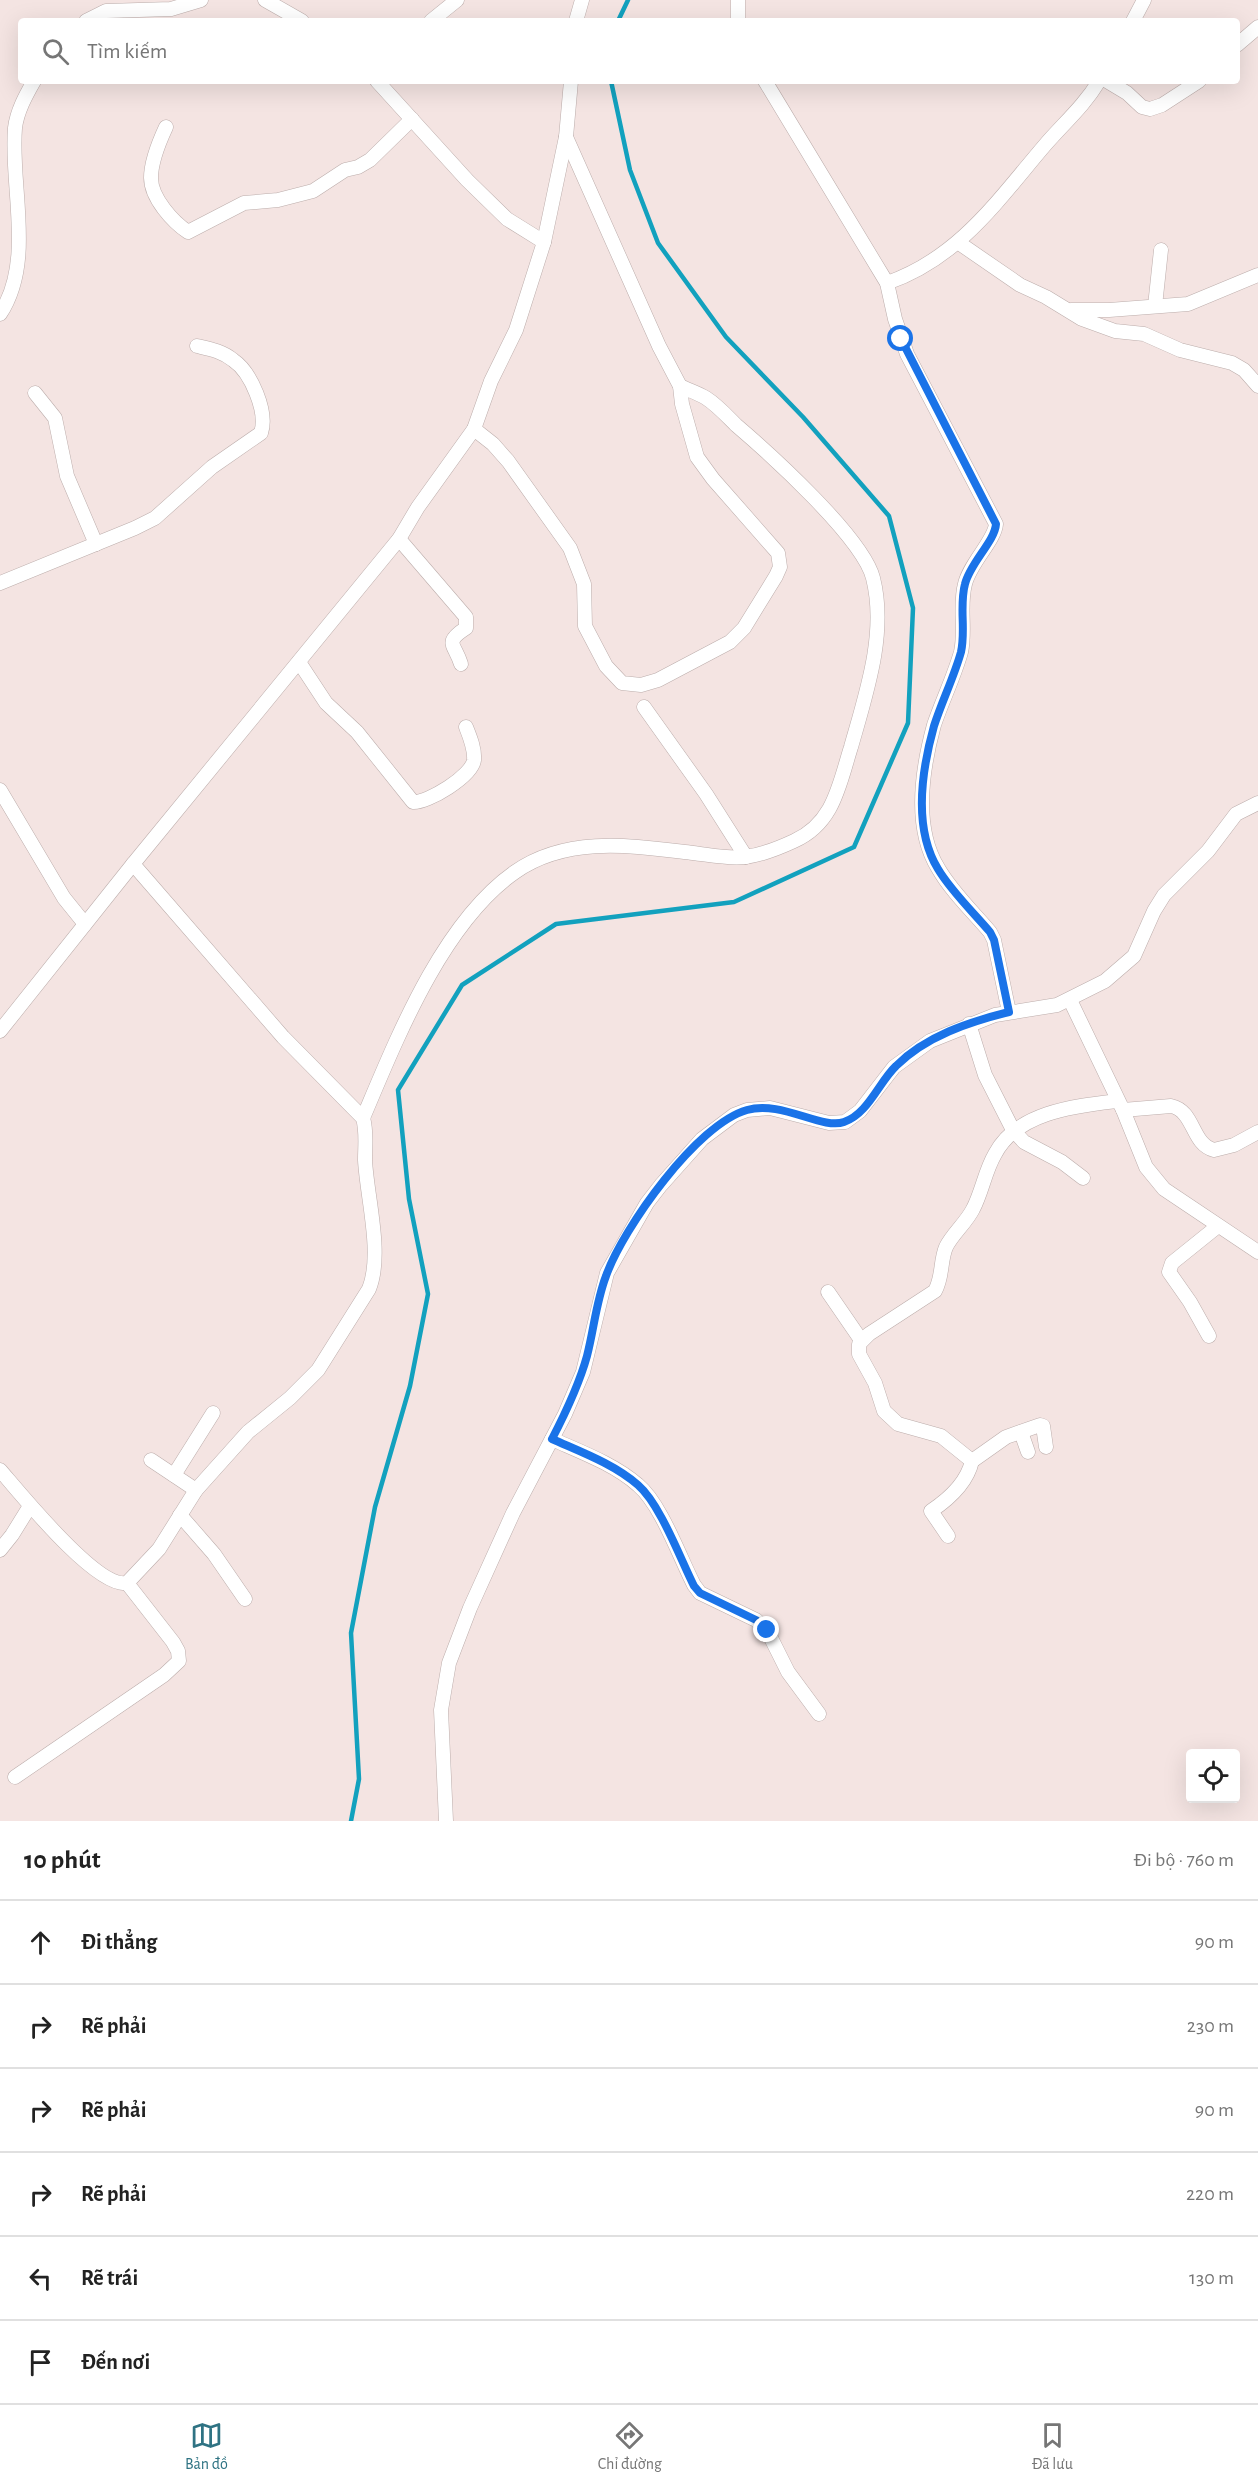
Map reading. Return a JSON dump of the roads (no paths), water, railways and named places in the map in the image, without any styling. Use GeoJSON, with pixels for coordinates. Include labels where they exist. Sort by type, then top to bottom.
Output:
{"type":"FeatureCollection","features":[{"type":"Feature","properties":{"kind":"street"},"geometry":{"type":"LineString","coordinates":[[265,0],[297,18]]}},
{"type":"Feature","properties":{"kind":"street"},"geometry":{"type":"LineString","coordinates":[[435,18],[456,0]]}},
{"type":"Feature","properties":{"kind":"street"},"geometry":{"type":"LineString","coordinates":[[577,18],[582,0]]}},
{"type":"Feature","properties":{"kind":"street"},"geometry":{"type":"LineString","coordinates":[[738,0],[738,18]]}},
{"type":"Feature","properties":{"kind":"street"},"geometry":{"type":"LineString","coordinates":[[1134,18],[1143,0]]}},
{"type":"Feature","properties":{"kind":"street"},"geometry":{"type":"LineString","coordinates":[[92,18],[106,11],[171,9],[197,1]]}},
{"type":"Feature","properties":{"kind":"street"},"geometry":{"type":"LineString","coordinates":[[1240,42],[1258,27]]}},
{"type":"Feature","properties":{"kind":"street"},"geometry":{"type":"LineString","coordinates":[[0,314],[8,303],[18,258],[19,211],[15,127],[20,109],[32,84]]}},
{"type":"Feature","properties":{"kind":"street"},"geometry":{"type":"LineString","coordinates":[[381,84],[507,219],[544,242]]}},
{"type":"Feature","properties":{"kind":"street"},"geometry":{"type":"LineString","coordinates":[[0,1031],[133,864],[399,539],[418,507],[474,429],[491,381],[516,330],[544,242],[566,137],[571,84]]}},
{"type":"Feature","properties":{"kind":"street"},"geometry":{"type":"LineString","coordinates":[[767,84],[887,283],[895,319],[907,354],[996,524],[993,535],[973,563],[964,585],[962,648],[934,725],[922,799],[928,844],[938,869],[990,932],[994,940],[1009,1012]]}},
{"type":"Feature","properties":{"kind":"street"},"geometry":{"type":"LineString","coordinates":[[887,283],[922,269],[959,243],[1053,136],[1078,112],[1097,84]]}},
{"type":"Feature","properties":{"kind":"street"},"geometry":{"type":"LineString","coordinates":[[1112,84],[1142,106],[1150,109],[1169,101],[1194,84]]}},
{"type":"Feature","properties":{"kind":"street"},"geometry":{"type":"LineString","coordinates":[[166,127],[160,141],[151,180],[158,198],[171,217],[188,232],[244,203],[278,200],[313,191],[345,170],[370,160],[412,119]]}},
{"type":"Feature","properties":{"kind":"street"},"geometry":{"type":"LineString","coordinates":[[474,429],[494,444],[508,461],[575,556],[584,584],[585,626],[606,666],[622,683],[640,685],[680,669],[736,637],[757,610],[780,567],[778,553],[712,479],[697,457],[682,404],[680,386],[659,346],[566,137]]}},
{"type":"Feature","properties":{"kind":"street"},"geometry":{"type":"LineString","coordinates":[[959,243],[1020,285],[1071,310],[1097,326],[1115,331],[1144,334],[1180,350],[1232,363],[1244,370],[1258,386]]}},
{"type":"Feature","properties":{"kind":"street"},"geometry":{"type":"LineString","coordinates":[[1155,306],[1161,250]]}},
{"type":"Feature","properties":{"kind":"street"},"geometry":{"type":"LineString","coordinates":[[1071,310],[1188,304],[1258,275]]}},
{"type":"Feature","properties":{"kind":"street"},"geometry":{"type":"LineString","coordinates":[[0,583],[135,528],[154,518],[212,467],[261,433],[264,423],[261,404],[244,370],[234,360],[217,350],[197,346]]}},
{"type":"Feature","properties":{"kind":"street"},"geometry":{"type":"LineString","coordinates":[[363,1118],[400,1031],[451,941],[483,899],[514,873],[549,854],[593,846],[633,846],[746,857],[798,840],[822,823],[828,813],[849,753],[872,664],[877,619],[876,593],[869,565],[847,535],[800,484],[706,398],[680,386]]}},
{"type":"Feature","properties":{"kind":"street"},"geometry":{"type":"LineString","coordinates":[[35,393],[54,418],[67,476],[96,544]]}},
{"type":"Feature","properties":{"kind":"street"},"geometry":{"type":"LineString","coordinates":[[399,539],[466,617],[466,628],[452,638],[461,664]]}},
{"type":"Feature","properties":{"kind":"street"},"geometry":{"type":"LineString","coordinates":[[299,662],[331,710],[344,718],[357,732],[413,802],[429,798],[472,768],[474,753],[466,727]]}},
{"type":"Feature","properties":{"kind":"street"},"geometry":{"type":"LineString","coordinates":[[644,707],[706,794],[746,857]]}},
{"type":"Feature","properties":{"kind":"street"},"geometry":{"type":"LineString","coordinates":[[0,790],[64,898],[85,924]]}},
{"type":"Feature","properties":{"kind":"street"},"geometry":{"type":"LineString","coordinates":[[446,1821],[441,1710],[448,1663],[470,1608],[513,1514],[552,1439],[583,1372],[606,1273],[647,1203],[674,1169],[702,1140],[734,1115],[759,1108],[781,1109],[829,1123],[845,1122],[860,1111],[894,1067],[930,1041],[969,1024],[1009,1012],[1043,1008],[1070,1000],[1105,981],[1128,963],[1138,950],[1154,911],[1164,895],[1208,851],[1236,814],[1258,803]]}},
{"type":"Feature","properties":{"kind":"street"},"geometry":{"type":"LineString","coordinates":[[0,1470],[58,1536],[104,1575],[119,1584],[127,1583],[159,1549],[196,1490],[248,1432],[308,1382],[324,1362],[369,1289],[374,1270],[365,1158],[366,1133],[363,1118],[284,1037],[133,864]]}},
{"type":"Feature","properties":{"kind":"street"},"geometry":{"type":"LineString","coordinates":[[1070,1000],[1120,1106],[1141,1157],[1156,1181],[1164,1189],[1258,1252]]}},
{"type":"Feature","properties":{"kind":"street"},"geometry":{"type":"LineString","coordinates":[[969,1024],[985,1075],[1013,1130],[1024,1142],[1062,1162],[1083,1178]]}},
{"type":"Feature","properties":{"kind":"street"},"geometry":{"type":"LineString","coordinates":[[972,1461],[940,1436],[904,1426],[888,1416],[879,1401],[875,1383],[860,1359],[858,1349],[861,1340],[935,1291],[940,1280],[945,1249],[972,1210],[994,1156],[1013,1130],[1066,1109],[1171,1106],[1178,1107],[1188,1117],[1201,1143],[1214,1150],[1234,1145],[1258,1132]]}},
{"type":"Feature","properties":{"kind":"street"},"geometry":{"type":"LineString","coordinates":[[1209,1336],[1190,1302],[1168,1272],[1172,1263],[1218,1226]]}},
{"type":"Feature","properties":{"kind":"street"},"geometry":{"type":"LineString","coordinates":[[828,1292],[861,1340]]}},
{"type":"Feature","properties":{"kind":"street"},"geometry":{"type":"LineString","coordinates":[[174,1474],[213,1413]]}},
{"type":"Feature","properties":{"kind":"street"},"geometry":{"type":"LineString","coordinates":[[948,1536],[931,1511],[959,1487],[970,1470],[972,1461],[994,1443],[1043,1426],[1046,1447]]}},
{"type":"Feature","properties":{"kind":"street"},"geometry":{"type":"LineString","coordinates":[[1021,1432],[1028,1452]]}},
{"type":"Feature","properties":{"kind":"street"},"geometry":{"type":"LineString","coordinates":[[552,1439],[613,1468],[638,1485],[653,1503],[694,1586],[700,1593],[756,1620],[767,1630],[788,1672],[819,1714]]}},
{"type":"Feature","properties":{"kind":"street"},"geometry":{"type":"LineString","coordinates":[[151,1460],[196,1490]]}},
{"type":"Feature","properties":{"kind":"street"},"geometry":{"type":"LineString","coordinates":[[0,1550],[30,1506]]}},
{"type":"Feature","properties":{"kind":"street"},"geometry":{"type":"LineString","coordinates":[[180,1515],[214,1554],[245,1599]]}},
{"type":"Feature","properties":{"kind":"street"},"geometry":{"type":"LineString","coordinates":[[15,1777],[164,1675],[179,1661],[174,1642],[127,1583]]}},
{"type":"Feature","properties":{"kind":"waterway"},"geometry":{"type":"LineString","coordinates":[[619,18],[628,0]]}},
{"type":"Feature","properties":{"kind":"waterway"},"geometry":{"type":"LineString","coordinates":[[351,1821],[359,1779],[351,1633],[375,1507],[410,1386],[428,1294],[409,1199],[398,1090],[462,985],[556,924],[734,902],[854,847],[908,723],[913,608],[889,516],[803,417],[726,337],[658,243],[630,170],[612,84]]}}]}
